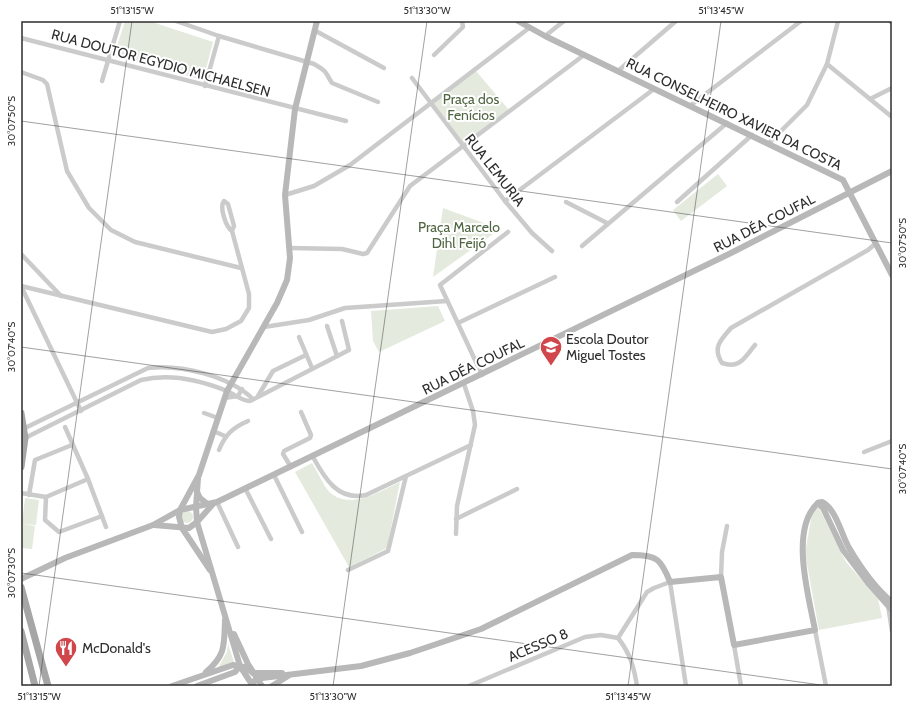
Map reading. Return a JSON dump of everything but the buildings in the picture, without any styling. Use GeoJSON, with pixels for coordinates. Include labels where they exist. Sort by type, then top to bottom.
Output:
{"type":"FeatureCollection","features":[{"type":"Feature","properties":{"kind":"main road"},"geometry":{"type":"LineString","coordinates":[[210,570],[182,528],[179,517],[180,510],[199,475],[224,398],[231,382],[277,303],[286,280],[290,248],[285,195],[295,109],[317,21]]}},
{"type":"Feature","properties":{"kind":"main road","name":"RUA CONSELHEIRO XAVIER DA COSTA"},"geometry":{"type":"LineString","coordinates":[[518,21],[584,55],[691,105],[843,180],[892,275]]}},
{"type":"Feature","properties":{"kind":"main road","name":"RUA DÉA COUFAL"},"geometry":{"type":"LineString","coordinates":[[21,579],[65,558],[153,525],[180,510],[213,504],[464,384],[892,171]]}},
{"type":"Feature","properties":{"kind":"main road"},"geometry":{"type":"LineString","coordinates":[[21,413],[25,428],[21,467]]}},
{"type":"Feature","properties":{"kind":"main road"},"geometry":{"type":"LineString","coordinates":[[199,475],[196,507],[197,522],[210,570],[235,636],[254,674],[262,686]]}},
{"type":"Feature","properties":{"kind":"main road"},"geometry":{"type":"LineString","coordinates":[[197,492],[200,498],[213,504]]}},
{"type":"Feature","properties":{"kind":"main road"},"geometry":{"type":"LineString","coordinates":[[172,686],[203,674],[233,665],[240,666],[254,674],[277,672],[291,674],[361,666],[410,653],[482,629],[632,555],[650,555],[664,566],[670,582],[721,577],[734,645],[815,630],[802,556],[803,536],[810,512],[818,503],[823,508],[843,550],[890,604]]}},
{"type":"Feature","properties":{"kind":"main road","name":"RUA DÉA COUFAL"},"geometry":{"type":"LineString","coordinates":[[153,525],[189,528],[197,522],[213,504]]}},
{"type":"Feature","properties":{"kind":"main road"},"geometry":{"type":"LineString","coordinates":[[21,587],[48,686]]}},
{"type":"Feature","properties":{"kind":"main road"},"geometry":{"type":"LineString","coordinates":[[225,612],[240,666],[253,686]]}},
{"type":"Feature","properties":{"kind":"main road"},"geometry":{"type":"LineString","coordinates":[[203,674],[217,663],[222,656],[224,645],[225,612]]}},
{"type":"Feature","properties":{"kind":"main road"},"geometry":{"type":"LineString","coordinates":[[22,635],[35,686]]}},
{"type":"Feature","properties":{"kind":"main road"},"geometry":{"type":"LineString","coordinates":[[196,686],[235,672],[240,666],[240,657],[235,636]]}},
{"type":"Feature","properties":{"kind":"main road"},"geometry":{"type":"LineString","coordinates":[[253,686],[254,674]]}},
{"type":"Feature","properties":{"kind":"main road"},"geometry":{"type":"LineString","coordinates":[[272,686],[291,674]]}},
{"type":"Feature","properties":{"kind":"street"},"geometry":{"type":"LineString","coordinates":[[102,81],[120,21]]}},
{"type":"Feature","properties":{"kind":"street"},"geometry":{"type":"LineString","coordinates":[[176,21],[219,36],[306,62],[326,71],[330,75],[331,82],[378,102]]}},
{"type":"Feature","properties":{"kind":"street"},"geometry":{"type":"LineString","coordinates":[[434,55],[463,27],[462,21]]}},
{"type":"Feature","properties":{"kind":"street"},"geometry":{"type":"LineString","coordinates":[[546,36],[564,21]]}},
{"type":"Feature","properties":{"kind":"street"},"geometry":{"type":"LineString","coordinates":[[618,71],[676,21]]}},
{"type":"Feature","properties":{"kind":"street"},"geometry":{"type":"LineString","coordinates":[[691,105],[802,21]]}},
{"type":"Feature","properties":{"kind":"street"},"geometry":{"type":"LineString","coordinates":[[769,143],[807,105],[827,64],[838,21]]}},
{"type":"Feature","properties":{"kind":"street"},"geometry":{"type":"LineString","coordinates":[[285,195],[314,186],[350,165],[529,28]]}},
{"type":"Feature","properties":{"kind":"street"},"geometry":{"type":"LineString","coordinates":[[314,30],[384,68]]}},
{"type":"Feature","properties":{"kind":"street"},"geometry":{"type":"LineString","coordinates":[[205,86],[219,36]]}},
{"type":"Feature","properties":{"kind":"street","name":"RUA DOUTOR EGYDIO MICHAELSEN"},"geometry":{"type":"LineString","coordinates":[[21,38],[346,121]]}},
{"type":"Feature","properties":{"kind":"street"},"geometry":{"type":"LineString","coordinates":[[290,248],[342,249],[362,254],[367,253],[410,186],[584,55]]}},
{"type":"Feature","properties":{"kind":"street"},"geometry":{"type":"LineString","coordinates":[[827,64],[892,117]]}},
{"type":"Feature","properties":{"kind":"street"},"geometry":{"type":"LineString","coordinates":[[21,72],[43,80],[47,84],[67,171],[89,208],[111,230],[135,242],[241,268]]}},
{"type":"Feature","properties":{"kind":"street","name":"RUA LEMURIA"},"geometry":{"type":"LineString","coordinates":[[412,78],[505,201],[532,234],[552,251]]}},
{"type":"Feature","properties":{"kind":"street"},"geometry":{"type":"LineString","coordinates":[[870,99],[892,88]]}},
{"type":"Feature","properties":{"kind":"street"},"geometry":{"type":"LineString","coordinates":[[505,201],[654,89]]}},
{"type":"Feature","properties":{"kind":"street"},"geometry":{"type":"LineString","coordinates":[[582,246],[607,223],[727,123]]}},
{"type":"Feature","properties":{"kind":"street"},"geometry":{"type":"LineString","coordinates":[[677,202],[752,135]]}},
{"type":"Feature","properties":{"kind":"street"},"geometry":{"type":"LineString","coordinates":[[81,410],[21,286],[212,332],[226,329],[241,321],[249,308],[249,294],[232,231],[228,227],[222,207],[224,201],[228,204],[234,226],[232,231]]}},
{"type":"Feature","properties":{"kind":"street"},"geometry":{"type":"LineString","coordinates":[[566,202],[607,223]]}},
{"type":"Feature","properties":{"kind":"street"},"geometry":{"type":"LineString","coordinates":[[482,375],[440,285],[508,232]]}},
{"type":"Feature","properties":{"kind":"street"},"geometry":{"type":"LineString","coordinates":[[755,345],[740,363],[735,366],[722,363],[717,355],[717,347],[731,328],[868,250],[875,244]]}},
{"type":"Feature","properties":{"kind":"street"},"geometry":{"type":"LineString","coordinates":[[21,254],[62,297]]}},
{"type":"Feature","properties":{"kind":"street"},"geometry":{"type":"LineString","coordinates":[[458,323],[554,276]]}},
{"type":"Feature","properties":{"kind":"street"},"geometry":{"type":"LineString","coordinates":[[264,327],[309,320],[345,308],[447,301]]}},
{"type":"Feature","properties":{"kind":"street"},"geometry":{"type":"LineString","coordinates":[[25,438],[141,380],[158,376],[180,377],[227,391],[247,401],[350,349],[342,321]]}},
{"type":"Feature","properties":{"kind":"street"},"geometry":{"type":"LineString","coordinates":[[327,326],[337,356]]}},
{"type":"Feature","properties":{"kind":"street"},"geometry":{"type":"LineString","coordinates":[[299,337],[312,368]]}},
{"type":"Feature","properties":{"kind":"street"},"geometry":{"type":"LineString","coordinates":[[255,398],[273,371],[306,354]]}},
{"type":"Feature","properties":{"kind":"street"},"geometry":{"type":"LineString","coordinates":[[25,428],[148,368],[164,366],[185,369],[231,382],[255,398]]}},
{"type":"Feature","properties":{"kind":"street"},"geometry":{"type":"LineString","coordinates":[[456,534],[457,506],[475,425],[473,411],[464,384]]}},
{"type":"Feature","properties":{"kind":"street"},"geometry":{"type":"LineString","coordinates":[[238,396],[242,389]]}},
{"type":"Feature","properties":{"kind":"street"},"geometry":{"type":"LineString","coordinates":[[224,398],[238,396]]}},
{"type":"Feature","properties":{"kind":"street"},"geometry":{"type":"LineString","coordinates":[[291,467],[284,454],[284,451],[310,438],[311,435],[301,412]]}},
{"type":"Feature","properties":{"kind":"street"},"geometry":{"type":"LineString","coordinates":[[204,413],[218,418]]}},
{"type":"Feature","properties":{"kind":"street"},"geometry":{"type":"LineString","coordinates":[[219,450],[225,436],[234,427],[248,421]]}},
{"type":"Feature","properties":{"kind":"street"},"geometry":{"type":"LineString","coordinates":[[64,427],[88,479],[106,527]]}},
{"type":"Feature","properties":{"kind":"street"},"geometry":{"type":"LineString","coordinates":[[213,431],[225,436]]}},
{"type":"Feature","properties":{"kind":"street"},"geometry":{"type":"LineString","coordinates":[[864,452],[892,441]]}},
{"type":"Feature","properties":{"kind":"street"},"geometry":{"type":"LineString","coordinates":[[72,445],[35,459],[25,494],[46,497],[88,479]]}},
{"type":"Feature","properties":{"kind":"street"},"geometry":{"type":"LineString","coordinates":[[313,457],[330,484],[349,496],[358,497],[366,495],[471,445]]}},
{"type":"Feature","properties":{"kind":"street"},"geometry":{"type":"LineString","coordinates":[[274,475],[302,532]]}},
{"type":"Feature","properties":{"kind":"street"},"geometry":{"type":"LineString","coordinates":[[348,570],[388,551],[406,476]]}},
{"type":"Feature","properties":{"kind":"street"},"geometry":{"type":"LineString","coordinates":[[245,488],[271,539]]}},
{"type":"Feature","properties":{"kind":"street"},"geometry":{"type":"LineString","coordinates":[[456,519],[517,488]]}},
{"type":"Feature","properties":{"kind":"street"},"geometry":{"type":"LineString","coordinates":[[46,497],[45,520],[59,532],[102,516]]}},
{"type":"Feature","properties":{"kind":"street"},"geometry":{"type":"LineString","coordinates":[[213,504],[238,547]]}},
{"type":"Feature","properties":{"kind":"street"},"geometry":{"type":"LineString","coordinates":[[721,577],[722,552],[727,526]]}},
{"type":"Feature","properties":{"kind":"street"},"geometry":{"type":"LineString","coordinates":[[637,686],[632,661],[628,650],[618,638],[647,592],[670,582],[686,686]]}},
{"type":"Feature","properties":{"kind":"street"},"geometry":{"type":"LineString","coordinates":[[890,604],[892,631]]}},
{"type":"Feature","properties":{"kind":"street"},"geometry":{"type":"LineString","coordinates":[[815,630],[826,686]]}},
{"type":"Feature","properties":{"kind":"street","name":"ACESSO 8"},"geometry":{"type":"LineString","coordinates":[[469,686],[585,637],[601,635],[618,638]]}},
{"type":"Feature","properties":{"kind":"street"},"geometry":{"type":"LineString","coordinates":[[734,645],[741,686]]}},
{"type":"Feature","properties":{"kind":"green space"},"geometry":{"type":"Polygon","coordinates":[[[125,21],[149,21],[213,42],[203,80],[114,56],[125,21]]]}},
{"type":"Feature","properties":{"kind":"green space","name":"Praça dos Fenícios"},"geometry":{"type":"Polygon","coordinates":[[[476,71],[509,110],[463,144],[433,104],[476,71]]]}},
{"type":"Feature","properties":{"kind":"green space"},"geometry":{"type":"Polygon","coordinates":[[[718,174],[727,186],[681,221],[673,210],[718,174]]]}},
{"type":"Feature","properties":{"kind":"green space","name":"Praça Marcelo Dihl Feijó"},"geometry":{"type":"Polygon","coordinates":[[[443,208],[500,229],[433,277],[443,208]]]}},
{"type":"Feature","properties":{"kind":"green space"},"geometry":{"type":"Polygon","coordinates":[[[438,306],[445,321],[379,352],[373,341],[371,311],[438,306]]]}},
{"type":"Feature","properties":{"kind":"green space"},"geometry":{"type":"Polygon","coordinates":[[[312,463],[326,488],[334,495],[343,499],[352,500],[362,498],[382,491],[400,482],[387,548],[349,567],[295,472],[312,463]]]}},
{"type":"Feature","properties":{"kind":"green space"},"geometry":{"type":"Polygon","coordinates":[[[25,498],[39,500],[36,525],[22,524],[25,498]]]}},
{"type":"Feature","properties":{"kind":"green space"},"geometry":{"type":"Polygon","coordinates":[[[813,508],[819,508],[846,562],[878,599],[882,618],[819,630],[805,553],[813,508]]]}},
{"type":"Feature","properties":{"kind":"green space"},"geometry":{"type":"Polygon","coordinates":[[[185,511],[189,511],[193,517],[189,523],[185,523],[181,519],[181,515],[185,511]]]}},
{"type":"Feature","properties":{"kind":"green space"},"geometry":{"type":"Polygon","coordinates":[[[23,524],[35,526],[32,549],[21,548],[23,524]]]}},
{"type":"Feature","properties":{"kind":"green space"},"geometry":{"type":"Polygon","coordinates":[[[228,644],[234,662],[218,668],[227,652],[228,644]]]}},
{"type":"Feature","properties":{"kind":"place","name":"Escola Doutor Miguel Tostes"},"geometry":{"type":"Point","coordinates":[551,366]}},
{"type":"Feature","properties":{"kind":"place","name":"McDonald's"},"geometry":{"type":"Point","coordinates":[66,668]}}]}
